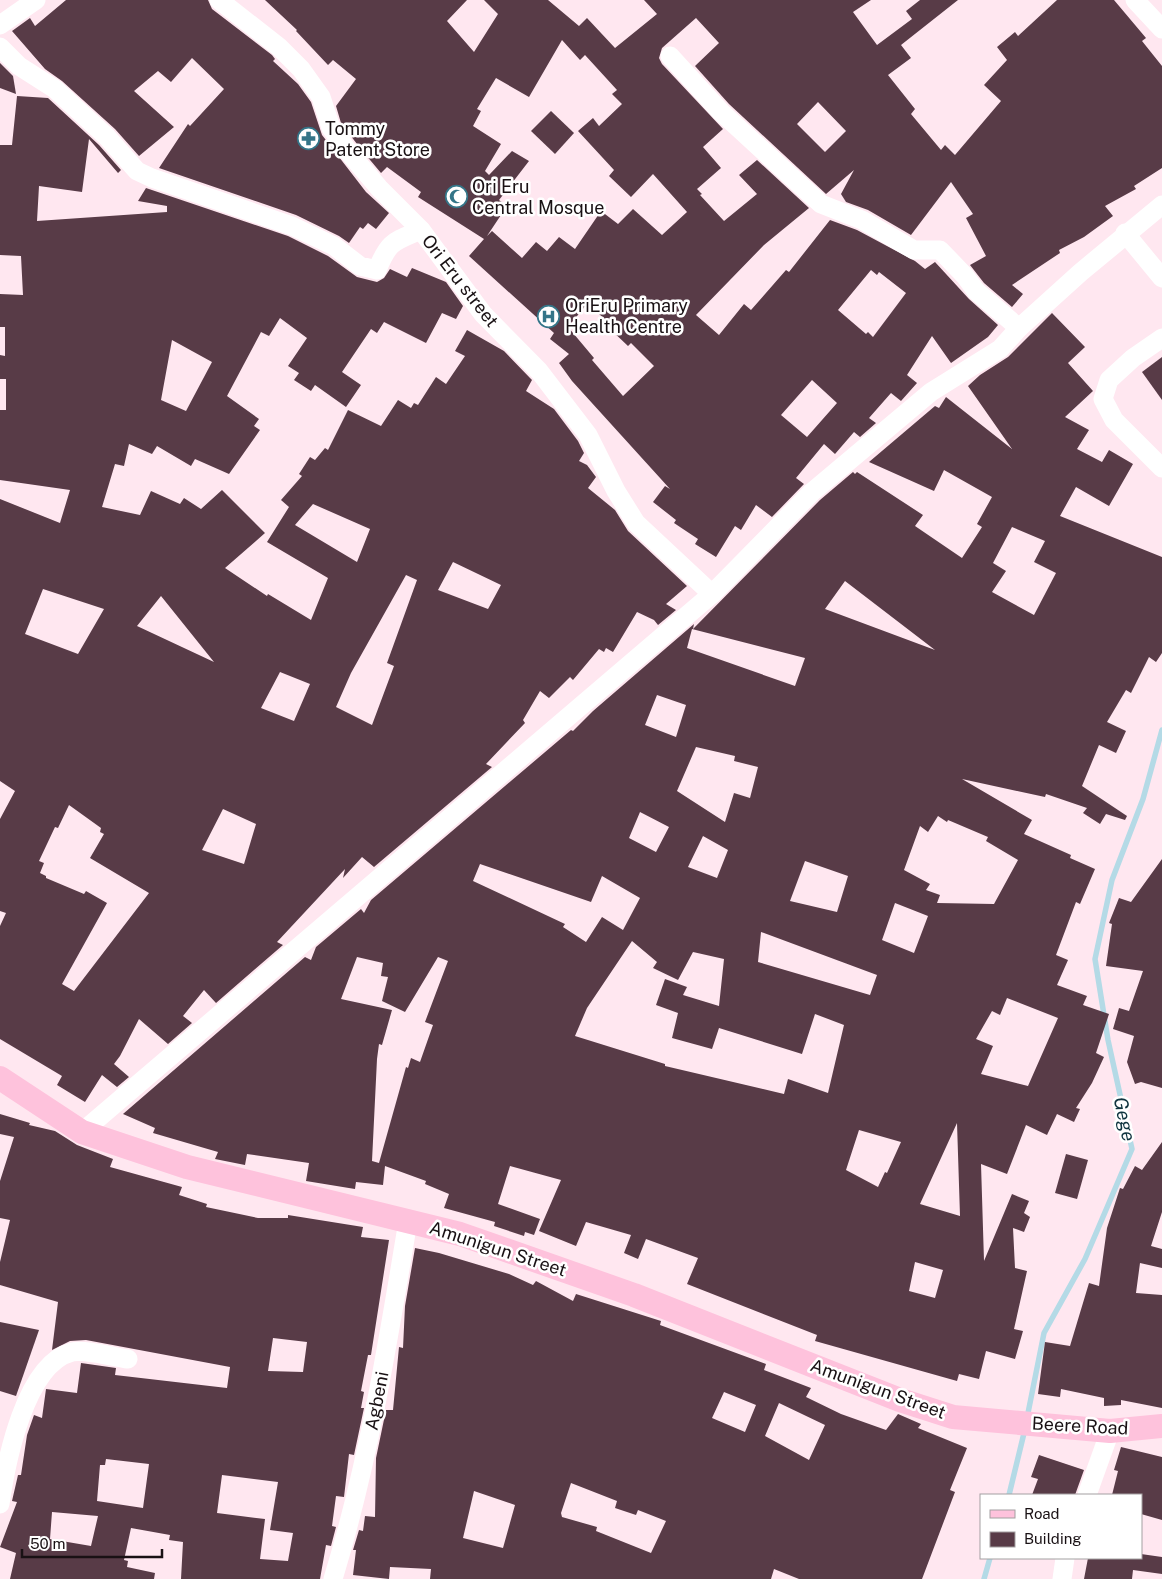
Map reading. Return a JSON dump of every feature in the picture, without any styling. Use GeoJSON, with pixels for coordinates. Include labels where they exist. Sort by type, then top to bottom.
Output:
{"type":"FeatureCollection","features":[{"type":"Feature","properties":{"kind":"main road","name":"Amunigun Street"},"geometry":{"type":"LineString","coordinates":[[0,1078],[82,1132],[187,1167],[460,1234],[634,1295],[900,1400],[952,1417],[998,1422]]}},
{"type":"Feature","properties":{"kind":"main road","name":"Beere Road"},"geometry":{"type":"LineString","coordinates":[[998,1422],[1110,1431],[1162,1426]]}},
{"type":"Feature","properties":{"kind":"street"},"geometry":{"type":"LineString","coordinates":[[0,25],[36,0]]}},
{"type":"Feature","properties":{"kind":"street","name":"Ori Eru street"},"geometry":{"type":"LineString","coordinates":[[219,0],[279,46],[301,69],[321,97],[331,128],[346,148],[379,188],[421,230],[483,314],[538,371],[588,435],[616,491],[636,523],[712,594]]}},
{"type":"Feature","properties":{"kind":"street"},"geometry":{"type":"LineString","coordinates":[[1136,0],[1162,29]]}},
{"type":"Feature","properties":{"kind":"street"},"geometry":{"type":"LineString","coordinates":[[0,47],[19,66],[55,89],[107,137],[137,171],[152,178],[292,226],[334,246],[360,266],[377,270],[386,248],[395,241],[421,230]]}},
{"type":"Feature","properties":{"kind":"street"},"geometry":{"type":"LineString","coordinates":[[670,56],[721,112],[821,204],[862,220],[914,250],[940,250],[965,276],[976,292],[1019,328]]}},
{"type":"Feature","properties":{"kind":"street"},"geometry":{"type":"LineString","coordinates":[[82,1132],[712,594],[812,492],[931,392],[1000,350],[1019,328],[1126,233],[1162,205]]}},
{"type":"Feature","properties":{"kind":"street"},"geometry":{"type":"LineString","coordinates":[[1126,233],[1162,278]]}},
{"type":"Feature","properties":{"kind":"street"},"geometry":{"type":"LineString","coordinates":[[1162,338],[1133,358],[1109,380],[1103,399],[1114,420],[1162,468]]}},
{"type":"Feature","properties":{"kind":"street","name":"Agbeni"},"geometry":{"type":"LineString","coordinates":[[333,1579],[350,1523],[370,1438],[408,1221]]}},
{"type":"Feature","properties":{"kind":"street"},"geometry":{"type":"LineString","coordinates":[[0,1504],[5,1467],[17,1426],[41,1373],[57,1357],[74,1351],[128,1359]]}},
{"type":"Feature","properties":{"kind":"street"},"geometry":{"type":"LineString","coordinates":[[1087,1494],[1110,1431]]}},
{"type":"Feature","properties":{"kind":"street"},"geometry":{"type":"LineString","coordinates":[[1062,1579],[1065,1559]]}},
{"type":"Feature","properties":{"kind":"building"},"geometry":{"type":"Polygon","coordinates":[[[66,0],[208,0],[212,9],[272,55],[275,59],[273,61],[298,84],[311,102],[322,135],[366,192],[389,213],[376,229],[368,223],[363,229],[360,227],[349,243],[339,236],[296,215],[159,168],[188,124],[190,126],[224,89],[192,58],[171,82],[158,71],[134,91],[174,127],[139,156],[115,129],[62,81],[45,69],[12,31],[30,18],[35,26],[66,0]]]}},
{"type":"Feature","properties":{"kind":"building"},"geometry":{"type":"Polygon","coordinates":[[[265,0],[467,0],[447,21],[474,52],[498,14],[484,0],[548,0],[579,26],[587,18],[615,48],[657,14],[644,0],[871,0],[853,12],[877,45],[912,19],[906,11],[920,0],[958,0],[901,45],[911,58],[888,75],[915,109],[911,114],[941,150],[945,145],[955,155],[1001,101],[984,85],[1007,60],[997,47],[1015,32],[1018,36],[1057,0],[1114,0],[1146,38],[1142,41],[1162,66],[1162,168],[1134,186],[1136,189],[1105,206],[1113,216],[1084,237],[1059,250],[1060,253],[1012,285],[1023,294],[1012,307],[984,283],[970,265],[986,256],[966,218],[973,214],[951,182],[911,235],[868,210],[846,202],[841,194],[854,170],[826,194],[729,104],[695,66],[719,43],[696,18],[662,48],[659,58],[662,64],[723,129],[703,147],[721,168],[697,189],[702,194],[700,195],[724,221],[757,194],[739,175],[757,160],[809,208],[764,245],[696,315],[719,335],[744,304],[751,310],[786,270],[789,272],[830,220],[857,230],[915,261],[925,269],[935,262],[969,299],[998,325],[988,337],[951,363],[932,336],[907,375],[917,383],[901,401],[891,393],[869,418],[876,423],[860,437],[854,432],[835,454],[824,444],[796,478],[804,484],[772,517],[756,505],[741,530],[735,526],[716,557],[695,544],[698,539],[674,523],[676,520],[653,502],[665,486],[670,489],[572,381],[559,363],[569,354],[550,339],[554,333],[469,256],[484,239],[418,197],[421,192],[387,167],[381,173],[360,148],[341,123],[336,106],[356,79],[333,60],[328,65],[297,30],[265,0]],[[562,40],[529,97],[496,78],[477,109],[481,111],[473,126],[501,144],[485,171],[489,175],[512,151],[529,161],[499,200],[507,206],[487,236],[492,231],[522,258],[536,242],[547,251],[559,237],[575,249],[601,211],[618,224],[633,209],[662,235],[687,212],[653,174],[631,197],[609,176],[614,170],[578,131],[593,118],[599,126],[622,104],[612,94],[617,90],[585,55],[580,60],[562,40]],[[818,102],[797,124],[825,152],[846,131],[818,102]],[[871,270],[838,310],[866,334],[868,332],[873,337],[906,293],[879,272],[877,275],[871,270]],[[587,304],[568,327],[594,358],[592,360],[623,396],[654,366],[631,343],[628,346],[609,328],[612,325],[587,304]],[[812,380],[781,415],[807,437],[837,403],[812,380]]]}},
{"type":"Feature","properties":{"kind":"building"},"geometry":{"type":"Polygon","coordinates":[[[0,63],[13,76],[16,94],[0,88],[0,63]]]}},
{"type":"Feature","properties":{"kind":"building"},"geometry":{"type":"Polygon","coordinates":[[[17,96],[48,98],[99,145],[121,170],[118,173],[89,139],[82,192],[39,186],[37,221],[167,212],[167,206],[138,201],[146,188],[288,236],[328,256],[357,277],[377,282],[384,278],[390,269],[407,277],[412,268],[446,282],[463,306],[456,319],[442,313],[426,343],[384,322],[377,333],[371,329],[342,372],[361,385],[346,407],[315,385],[311,391],[294,380],[299,373],[288,366],[307,338],[280,318],[269,336],[261,332],[227,396],[259,419],[254,426],[260,430],[229,474],[195,459],[191,466],[157,446],[152,454],[129,444],[124,466],[115,464],[102,507],[140,515],[151,491],[180,504],[184,498],[201,509],[222,490],[265,533],[225,568],[267,596],[268,594],[311,620],[328,578],[267,542],[289,507],[281,500],[302,476],[299,474],[310,457],[315,460],[325,448],[328,450],[348,410],[381,426],[398,400],[411,408],[414,403],[418,405],[436,377],[446,384],[465,356],[455,351],[467,330],[504,351],[532,380],[526,391],[554,409],[578,441],[584,453],[579,461],[587,465],[596,477],[588,488],[615,510],[628,531],[687,586],[666,604],[676,610],[658,625],[654,620],[637,612],[613,652],[606,648],[604,652],[599,649],[573,680],[570,677],[549,698],[540,691],[523,720],[525,723],[486,764],[492,767],[374,867],[362,857],[343,878],[345,869],[277,942],[283,945],[216,1003],[204,990],[183,1016],[192,1023],[168,1044],[139,1019],[114,1064],[129,1077],[117,1087],[102,1075],[85,1102],[57,1085],[62,1076],[0,1039],[0,926],[6,913],[0,911],[0,819],[15,791],[0,781],[0,499],[60,523],[70,490],[0,480],[0,410],[6,410],[6,379],[0,379],[0,355],[5,356],[5,327],[0,327],[0,294],[23,295],[21,256],[0,255],[0,145],[12,145],[17,96]],[[172,340],[161,400],[186,411],[212,362],[172,340]],[[313,504],[295,525],[357,562],[370,529],[313,504]],[[453,562],[438,590],[488,609],[501,585],[453,562]],[[406,575],[351,673],[336,707],[372,725],[394,666],[387,663],[417,580],[406,575]],[[43,589],[25,634],[78,654],[104,609],[43,589]],[[161,596],[137,626],[214,662],[161,596]],[[280,672],[261,708],[294,721],[310,684],[280,672]],[[69,805],[58,828],[55,827],[39,861],[44,863],[40,873],[46,876],[46,878],[84,894],[86,891],[107,903],[62,984],[74,991],[149,893],[90,858],[104,834],[100,832],[101,828],[69,805]],[[223,809],[202,850],[244,864],[256,824],[223,809]]]}},
{"type":"Feature","properties":{"kind":"building"},"geometry":{"type":"Polygon","coordinates":[[[551,111],[574,133],[555,154],[531,131],[551,111]]]}},
{"type":"Feature","properties":{"kind":"building"},"geometry":{"type":"Polygon","coordinates":[[[1052,313],[1085,347],[1068,363],[1093,391],[1065,417],[1089,430],[1077,449],[1102,462],[1109,450],[1133,464],[1109,506],[1076,487],[1060,516],[1162,557],[1162,653],[1156,662],[1149,657],[1131,693],[1126,690],[1107,722],[1126,731],[1116,753],[1099,745],[1082,786],[1127,816],[1125,820],[1106,814],[1100,824],[1083,813],[1087,808],[1046,794],[1045,797],[962,779],[1032,820],[1024,834],[1071,855],[1070,858],[1095,869],[1080,904],[1076,902],[1056,955],[1068,960],[1057,985],[1087,996],[1083,1005],[1109,1014],[1096,1053],[1104,1057],[1092,1083],[1076,1108],[1080,1109],[1074,1122],[1057,1114],[1047,1135],[1026,1125],[1007,1174],[981,1164],[984,1261],[1012,1194],[1029,1201],[1024,1213],[1030,1217],[1024,1232],[1013,1228],[1015,1268],[1027,1271],[1014,1329],[1023,1331],[1015,1359],[986,1351],[979,1379],[959,1374],[957,1381],[815,1341],[817,1335],[687,1284],[698,1258],[646,1239],[638,1259],[624,1253],[631,1235],[586,1222],[576,1246],[539,1231],[561,1180],[510,1166],[498,1204],[540,1219],[534,1235],[525,1232],[524,1236],[494,1226],[495,1222],[444,1208],[449,1194],[425,1184],[426,1181],[385,1166],[383,1185],[356,1182],[355,1189],[306,1181],[309,1163],[247,1154],[245,1165],[215,1159],[218,1152],[153,1133],[155,1128],[123,1114],[305,957],[311,960],[316,947],[361,909],[364,913],[371,900],[571,730],[573,731],[593,711],[694,624],[693,629],[820,500],[853,472],[855,474],[857,472],[923,515],[915,526],[962,558],[982,527],[977,524],[992,497],[944,470],[934,491],[869,462],[935,406],[939,408],[946,397],[1012,449],[968,386],[980,375],[1008,357],[1052,313]],[[1012,527],[993,563],[1006,571],[992,592],[1034,615],[1056,573],[1034,562],[1045,541],[1012,527]],[[845,581],[825,609],[935,650],[845,581]],[[692,629],[687,648],[795,686],[805,658],[692,629]],[[657,695],[645,725],[676,737],[686,705],[657,695]],[[696,747],[677,791],[725,822],[734,793],[750,798],[758,767],[734,761],[735,756],[696,747]],[[640,812],[629,838],[656,852],[669,827],[640,812]],[[938,816],[928,832],[920,826],[904,870],[930,884],[926,890],[940,895],[937,903],[994,904],[1018,860],[986,841],[988,837],[948,820],[947,822],[938,816]],[[703,836],[688,867],[717,878],[728,850],[703,836]],[[805,861],[790,901],[837,912],[848,876],[805,861]],[[480,864],[473,881],[565,924],[563,927],[586,942],[602,917],[623,930],[640,898],[602,876],[591,902],[480,864]],[[895,903],[882,940],[914,953],[928,916],[895,903]],[[761,932],[758,962],[870,995],[877,975],[761,932]],[[632,941],[587,1008],[575,1036],[665,1064],[665,1066],[784,1094],[788,1079],[828,1093],[844,1025],[815,1014],[802,1054],[719,1028],[712,1049],[672,1038],[678,1013],[656,1005],[665,979],[687,987],[683,995],[719,1006],[724,959],[693,952],[678,980],[653,968],[657,962],[632,941]],[[357,957],[341,999],[392,1010],[382,1045],[379,1044],[372,1161],[379,1163],[406,1067],[408,1068],[411,1058],[420,1062],[433,1025],[425,1022],[448,961],[438,957],[405,1012],[382,1001],[388,977],[381,976],[383,963],[357,957]],[[1007,998],[1000,1015],[992,1011],[976,1039],[993,1046],[981,1074],[1028,1086],[1058,1018],[1007,998]],[[957,1123],[920,1204],[960,1216],[957,1123]],[[859,1130],[846,1170],[878,1187],[885,1172],[887,1173],[901,1142],[859,1130]],[[915,1262],[909,1291],[935,1298],[943,1270],[915,1262]]]}},
{"type":"Feature","properties":{"kind":"building"},"geometry":{"type":"Polygon","coordinates":[[[1162,357],[1162,400],[1142,372],[1162,357]]]}},
{"type":"Feature","properties":{"kind":"building"},"geometry":{"type":"Polygon","coordinates":[[[1162,859],[1162,1088],[1141,1082],[1135,1084],[1127,1062],[1134,1036],[1113,1029],[1119,1008],[1129,1011],[1143,971],[1106,966],[1112,924],[1109,923],[1119,898],[1131,902],[1162,859]]]}},
{"type":"Feature","properties":{"kind":"building"},"geometry":{"type":"Polygon","coordinates":[[[0,1114],[30,1123],[29,1125],[55,1131],[77,1145],[113,1159],[110,1167],[182,1187],[179,1195],[207,1204],[206,1207],[258,1218],[288,1218],[288,1215],[363,1227],[361,1237],[389,1240],[371,1355],[368,1355],[361,1391],[364,1392],[361,1408],[364,1408],[354,1455],[349,1454],[344,1497],[336,1496],[332,1526],[336,1527],[331,1546],[326,1545],[320,1579],[181,1579],[183,1542],[169,1540],[170,1535],[131,1528],[124,1560],[128,1561],[127,1567],[155,1573],[154,1579],[10,1579],[16,1553],[0,1547],[17,1502],[12,1501],[18,1475],[21,1475],[27,1435],[34,1415],[42,1418],[46,1389],[77,1393],[81,1363],[116,1368],[115,1375],[227,1388],[230,1367],[86,1340],[70,1341],[52,1350],[58,1302],[0,1285],[0,1262],[10,1220],[0,1218],[0,1181],[14,1137],[0,1134],[0,1114]],[[273,1338],[268,1371],[303,1372],[307,1342],[273,1338]],[[106,1459],[105,1465],[100,1465],[97,1501],[143,1508],[149,1464],[106,1459]],[[222,1475],[217,1513],[265,1519],[260,1559],[288,1561],[293,1533],[270,1530],[278,1482],[222,1475]],[[52,1512],[50,1539],[91,1546],[98,1516],[52,1512]]]}},
{"type":"Feature","properties":{"kind":"building"},"geometry":{"type":"Polygon","coordinates":[[[1162,1142],[1162,1212],[1151,1246],[1162,1249],[1162,1268],[1140,1263],[1136,1293],[1162,1295],[1162,1408],[1121,1400],[1121,1405],[1104,1406],[1104,1398],[1061,1389],[1060,1397],[1038,1394],[1045,1342],[1070,1346],[1089,1283],[1099,1286],[1107,1228],[1120,1188],[1123,1189],[1135,1166],[1142,1170],[1162,1142]]]}},
{"type":"Feature","properties":{"kind":"building"},"geometry":{"type":"Polygon","coordinates":[[[1066,1154],[1088,1160],[1077,1199],[1055,1193],[1066,1154]]]}},
{"type":"Feature","properties":{"kind":"building"},"geometry":{"type":"Polygon","coordinates":[[[415,1248],[439,1253],[509,1274],[533,1285],[536,1281],[573,1301],[576,1294],[661,1321],[660,1325],[766,1364],[764,1370],[811,1388],[806,1397],[841,1414],[886,1430],[898,1414],[921,1424],[918,1428],[967,1448],[950,1490],[955,1492],[922,1579],[799,1579],[774,1569],[771,1579],[430,1579],[431,1569],[390,1567],[389,1579],[353,1575],[356,1550],[353,1550],[359,1530],[363,1531],[365,1516],[375,1517],[376,1458],[386,1410],[393,1410],[399,1347],[403,1348],[405,1306],[415,1248]],[[724,1392],[712,1418],[745,1432],[756,1405],[724,1392]],[[779,1403],[765,1436],[809,1460],[825,1425],[779,1403]],[[571,1483],[561,1513],[562,1517],[597,1527],[596,1531],[651,1553],[666,1521],[638,1510],[636,1515],[615,1508],[617,1501],[571,1483]],[[474,1491],[463,1538],[503,1548],[515,1505],[474,1491]]]}},
{"type":"Feature","properties":{"kind":"building"},"geometry":{"type":"Polygon","coordinates":[[[0,1322],[39,1330],[16,1396],[0,1391],[0,1322]]]}},
{"type":"Feature","properties":{"kind":"building"},"geometry":{"type":"Polygon","coordinates":[[[1121,1447],[1162,1457],[1162,1520],[1142,1514],[1142,1494],[1112,1494],[1118,1471],[1114,1470],[1121,1447]]]}},
{"type":"Feature","properties":{"kind":"building"},"geometry":{"type":"Polygon","coordinates":[[[1039,1455],[1084,1470],[1075,1494],[1032,1494],[1038,1479],[1031,1477],[1039,1455]]]}},
{"type":"Feature","properties":{"kind":"building"},"geometry":{"type":"Polygon","coordinates":[[[1142,1554],[1162,1557],[1162,1574],[1133,1570],[1132,1579],[1084,1579],[1088,1559],[1142,1559],[1142,1554]]]}},
{"type":"Feature","properties":{"kind":"waterway","name":"Gege"},"geometry":{"type":"LineString","coordinates":[[1027,1418],[1044,1333],[1085,1259],[1132,1149],[1108,1040],[1095,959],[1112,880],[1143,799],[1162,730]]}},
{"type":"Feature","properties":{"kind":"waterway","name":"Gege"},"geometry":{"type":"LineString","coordinates":[[1009,1494],[1025,1429]]}},
{"type":"Feature","properties":{"kind":"waterway","name":"Gege"},"geometry":{"type":"LineString","coordinates":[[984,1579],[990,1559]]}},
{"type":"Feature","properties":{"kind":"place","name":"Tommy Patent Store"},"geometry":{"type":"Point","coordinates":[309,139]}},
{"type":"Feature","properties":{"kind":"place","name":"Ori Eru Central Mosque"},"geometry":{"type":"Point","coordinates":[456,197]}},
{"type":"Feature","properties":{"kind":"place","name":"OriEru Primary Health Centre"},"geometry":{"type":"Point","coordinates":[549,316]}}]}
